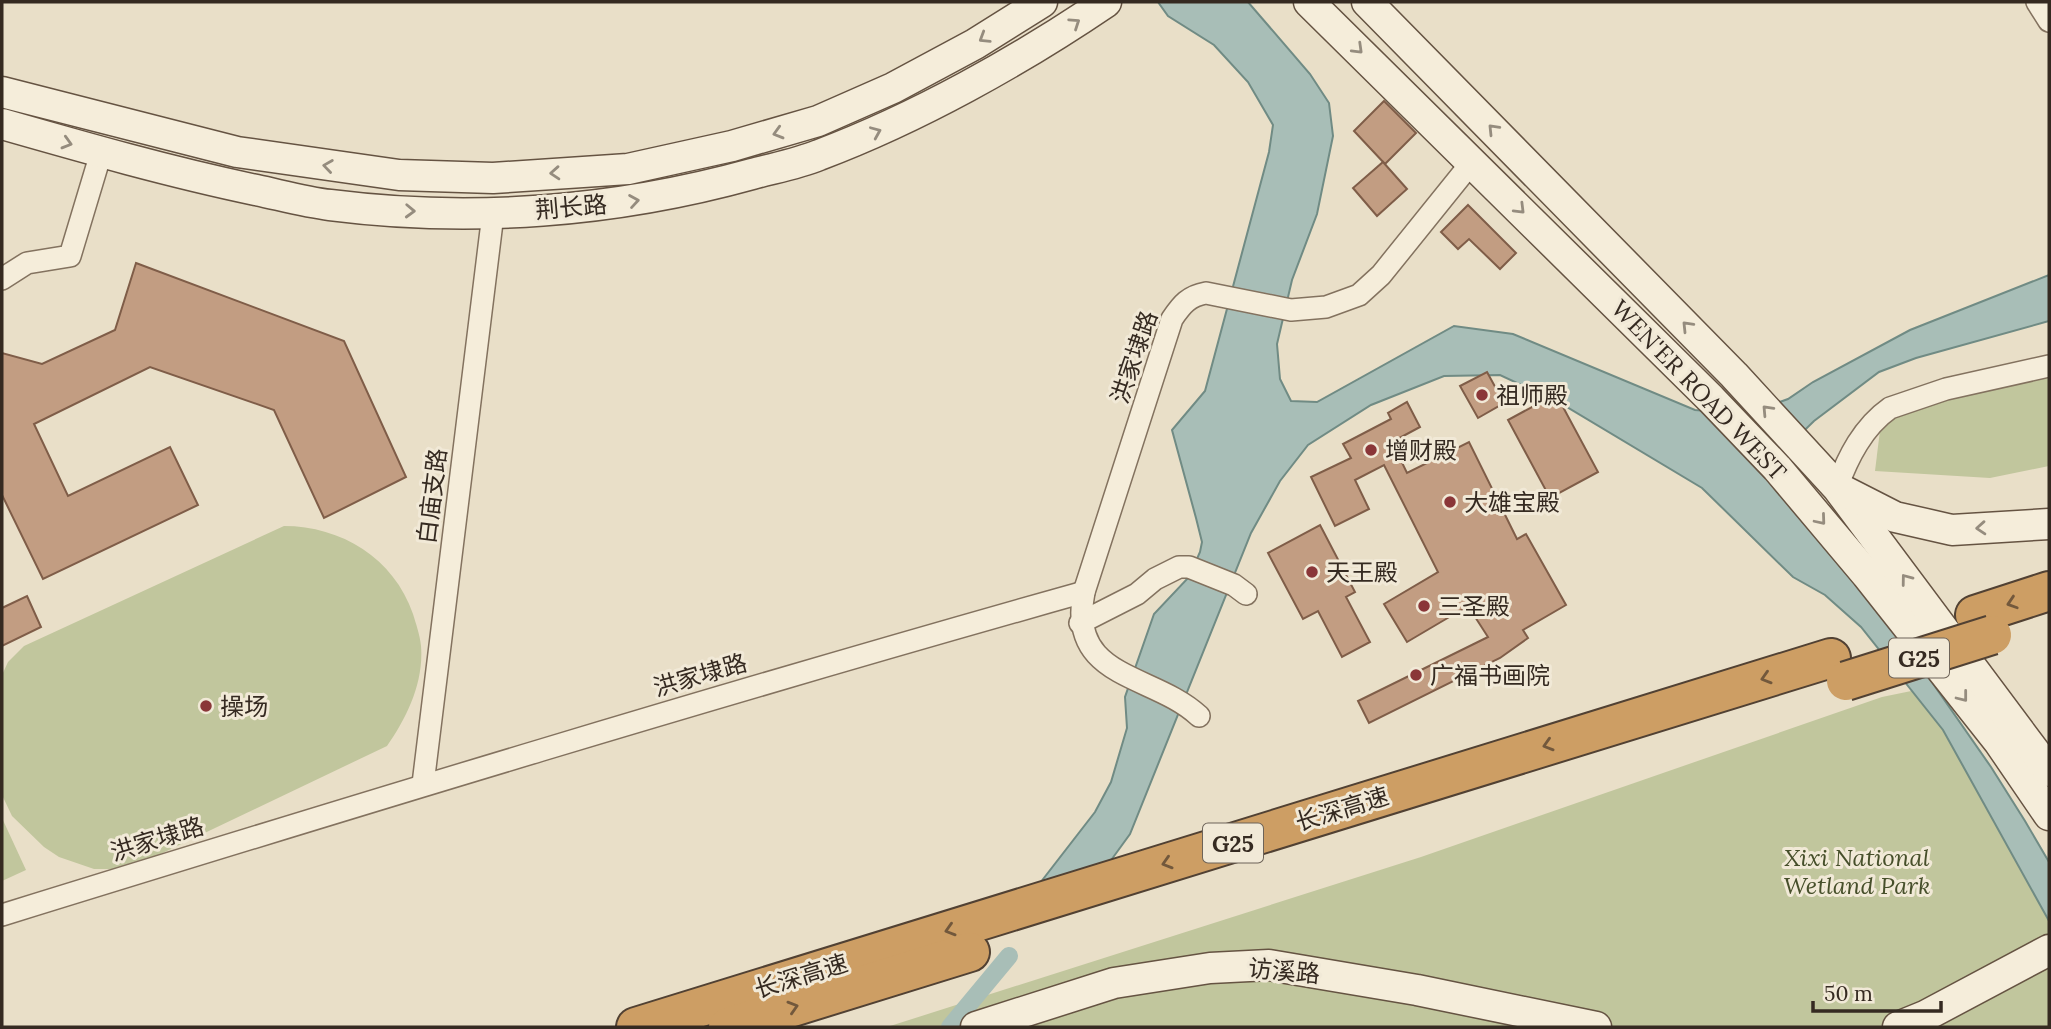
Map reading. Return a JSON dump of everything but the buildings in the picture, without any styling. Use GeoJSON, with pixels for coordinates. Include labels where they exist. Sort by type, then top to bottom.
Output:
{"type":"FeatureCollection","features":[{"type":"Feature","properties":{"kind":"highway","name":"长深高速"},"geometry":{"type":"LineString","coordinates":[[636,1027],[1983,625],[2049,591]]}},
{"type":"Feature","properties":{"kind":"highway","name":"长深高速"},"geometry":{"type":"LineString","coordinates":[[1983,625],[2049,618]]}},
{"type":"Feature","properties":{"kind":"highway","name":"长深高速"},"geometry":{"type":"LineString","coordinates":[[728,1027],[1839,669]]}},
{"type":"Feature","properties":{"kind":"main road","name":"荆长路"},"geometry":{"type":"LineString","coordinates":[[6,93],[237,152],[386,173],[493,178],[628,169],[732,146],[818,121],[935,66],[1042,2]]}},
{"type":"Feature","properties":{"kind":"main road","name":"荆长路"},"geometry":{"type":"LineString","coordinates":[[2,124],[101,153],[328,205],[393,211],[493,214],[629,202],[679,193],[816,156],[896,123],[1062,32],[1106,2]]}},
{"type":"Feature","properties":{"kind":"main road","name":"WEN'ER ROAD WEST"},"geometry":{"type":"LineString","coordinates":[[1309,2],[1711,399],[1777,468],[1867,575],[1991,732],[2049,815]]}},
{"type":"Feature","properties":{"kind":"main road","name":"WEN'ER ROAD WEST"},"geometry":{"type":"LineString","coordinates":[[1367,2],[1799,444],[1837,487],[2049,771]]}},
{"type":"Feature","properties":{"kind":"main road"},"geometry":{"type":"LineString","coordinates":[[1837,487],[1895,517],[1952,530],[2049,524]]}},
{"type":"Feature","properties":{"kind":"main road"},"geometry":{"type":"LineString","coordinates":[[1898,1027],[1925,1016],[2045,952]]}},
{"type":"Feature","properties":{"kind":"main road","name":"访溪路"},"geometry":{"type":"LineString","coordinates":[[989,1023],[1114,983],[1210,968],[1269,965],[1417,990],[1596,1027]]}},
{"type":"Feature","properties":{"kind":"street"},"geometry":{"type":"LineString","coordinates":[[2037,2],[2049,21]]}},
{"type":"Feature","properties":{"kind":"street"},"geometry":{"type":"LineString","coordinates":[[2,279],[27,263],[70,256],[101,153]]}},
{"type":"Feature","properties":{"kind":"street","name":"洪家埭路"},"geometry":{"type":"LineString","coordinates":[[2,915],[423,785],[875,651],[1084,593],[1172,319],[1182,304],[1194,295],[1206,293],[1291,310],[1326,307],[1359,295],[1381,275],[1472,162]]}},
{"type":"Feature","properties":{"kind":"street","name":"白庙支路"},"geometry":{"type":"LineString","coordinates":[[423,785],[493,214]]}},
{"type":"Feature","properties":{"kind":"street"},"geometry":{"type":"LineString","coordinates":[[1837,487],[1850,452],[1890,408],[1946,389],[2049,366]]}},
{"type":"Feature","properties":{"kind":"street"},"geometry":{"type":"LineString","coordinates":[[1080,622],[1136,594],[1155,579],[1179,567],[1189,567],[1240,589]]}},
{"type":"Feature","properties":{"kind":"street"},"geometry":{"type":"LineString","coordinates":[[1084,593],[1080,622],[1086,642],[1100,658],[1119,673],[1192,710]]}},
{"type":"Feature","properties":{"kind":"green space"},"geometry":{"type":"Polygon","coordinates":[[[2049,356],[2049,466],[1990,478],[1875,471],[1882,414],[2049,356]]]}},
{"type":"Feature","properties":{"kind":"green space","name":"操场"},"geometry":{"type":"Polygon","coordinates":[[[284,526],[326,532],[363,549],[393,577],[404,594],[420,638],[420,673],[413,699],[387,746],[129,869],[94,869],[59,857],[44,847],[12,816],[2,795],[2,675],[8,662],[24,646],[284,526]]]}},
{"type":"Feature","properties":{"kind":"green space","name":"Xixi National Wetland Park"},"geometry":{"type":"Polygon","coordinates":[[[1921,689],[2049,870],[2049,1027],[887,1027],[1421,857],[1882,697],[1921,689]]]}},
{"type":"Feature","properties":{"kind":"green space"},"geometry":{"type":"Polygon","coordinates":[[[2,818],[26,870],[2,881],[2,818]]]}},
{"type":"Feature","properties":{"kind":"water"},"geometry":{"type":"Polygon","coordinates":[[[1158,2],[1248,2],[1310,74],[1329,103],[1333,136],[1317,214],[1292,280],[1277,344],[1280,379],[1291,401],[1317,402],[1454,326],[1513,334],[1695,410],[1746,414],[1788,399],[1813,382],[1910,330],[2049,275],[2049,321],[1916,358],[1879,372],[1814,421],[1776,458],[1991,767],[2025,821],[2049,862],[2049,921],[1943,730],[1861,627],[1825,595],[1793,577],[1702,488],[1560,403],[1500,375],[1444,376],[1371,405],[1308,445],[1280,481],[1251,533],[1130,834],[1109,863],[1037,887],[1095,812],[1111,782],[1127,728],[1125,697],[1154,614],[1189,577],[1200,552],[1202,542],[1172,430],[1205,391],[1269,152],[1273,125],[1248,82],[1214,45],[1168,16],[1158,2]]]}},
{"type":"Feature","properties":{"kind":"waterway"},"geometry":{"type":"LineString","coordinates":[[950,1027],[1009,956]]}},
{"type":"Feature","properties":{"kind":"place","name":"祖师殿"},"geometry":{"type":"Point","coordinates":[1482,395]}},
{"type":"Feature","properties":{"kind":"place","name":"增财殿"},"geometry":{"type":"Point","coordinates":[1371,450]}},
{"type":"Feature","properties":{"kind":"place","name":"大雄宝殿"},"geometry":{"type":"Point","coordinates":[1450,502]}},
{"type":"Feature","properties":{"kind":"place","name":"天王殿"},"geometry":{"type":"Point","coordinates":[1312,572]}},
{"type":"Feature","properties":{"kind":"place","name":"三圣殿"},"geometry":{"type":"Point","coordinates":[1424,606]}},
{"type":"Feature","properties":{"kind":"place","name":"广福书画院"},"geometry":{"type":"Point","coordinates":[1416,675]}},
{"type":"Feature","properties":{"kind":"place","name":"操场"},"geometry":{"type":"Point","coordinates":[206,706]}}]}
